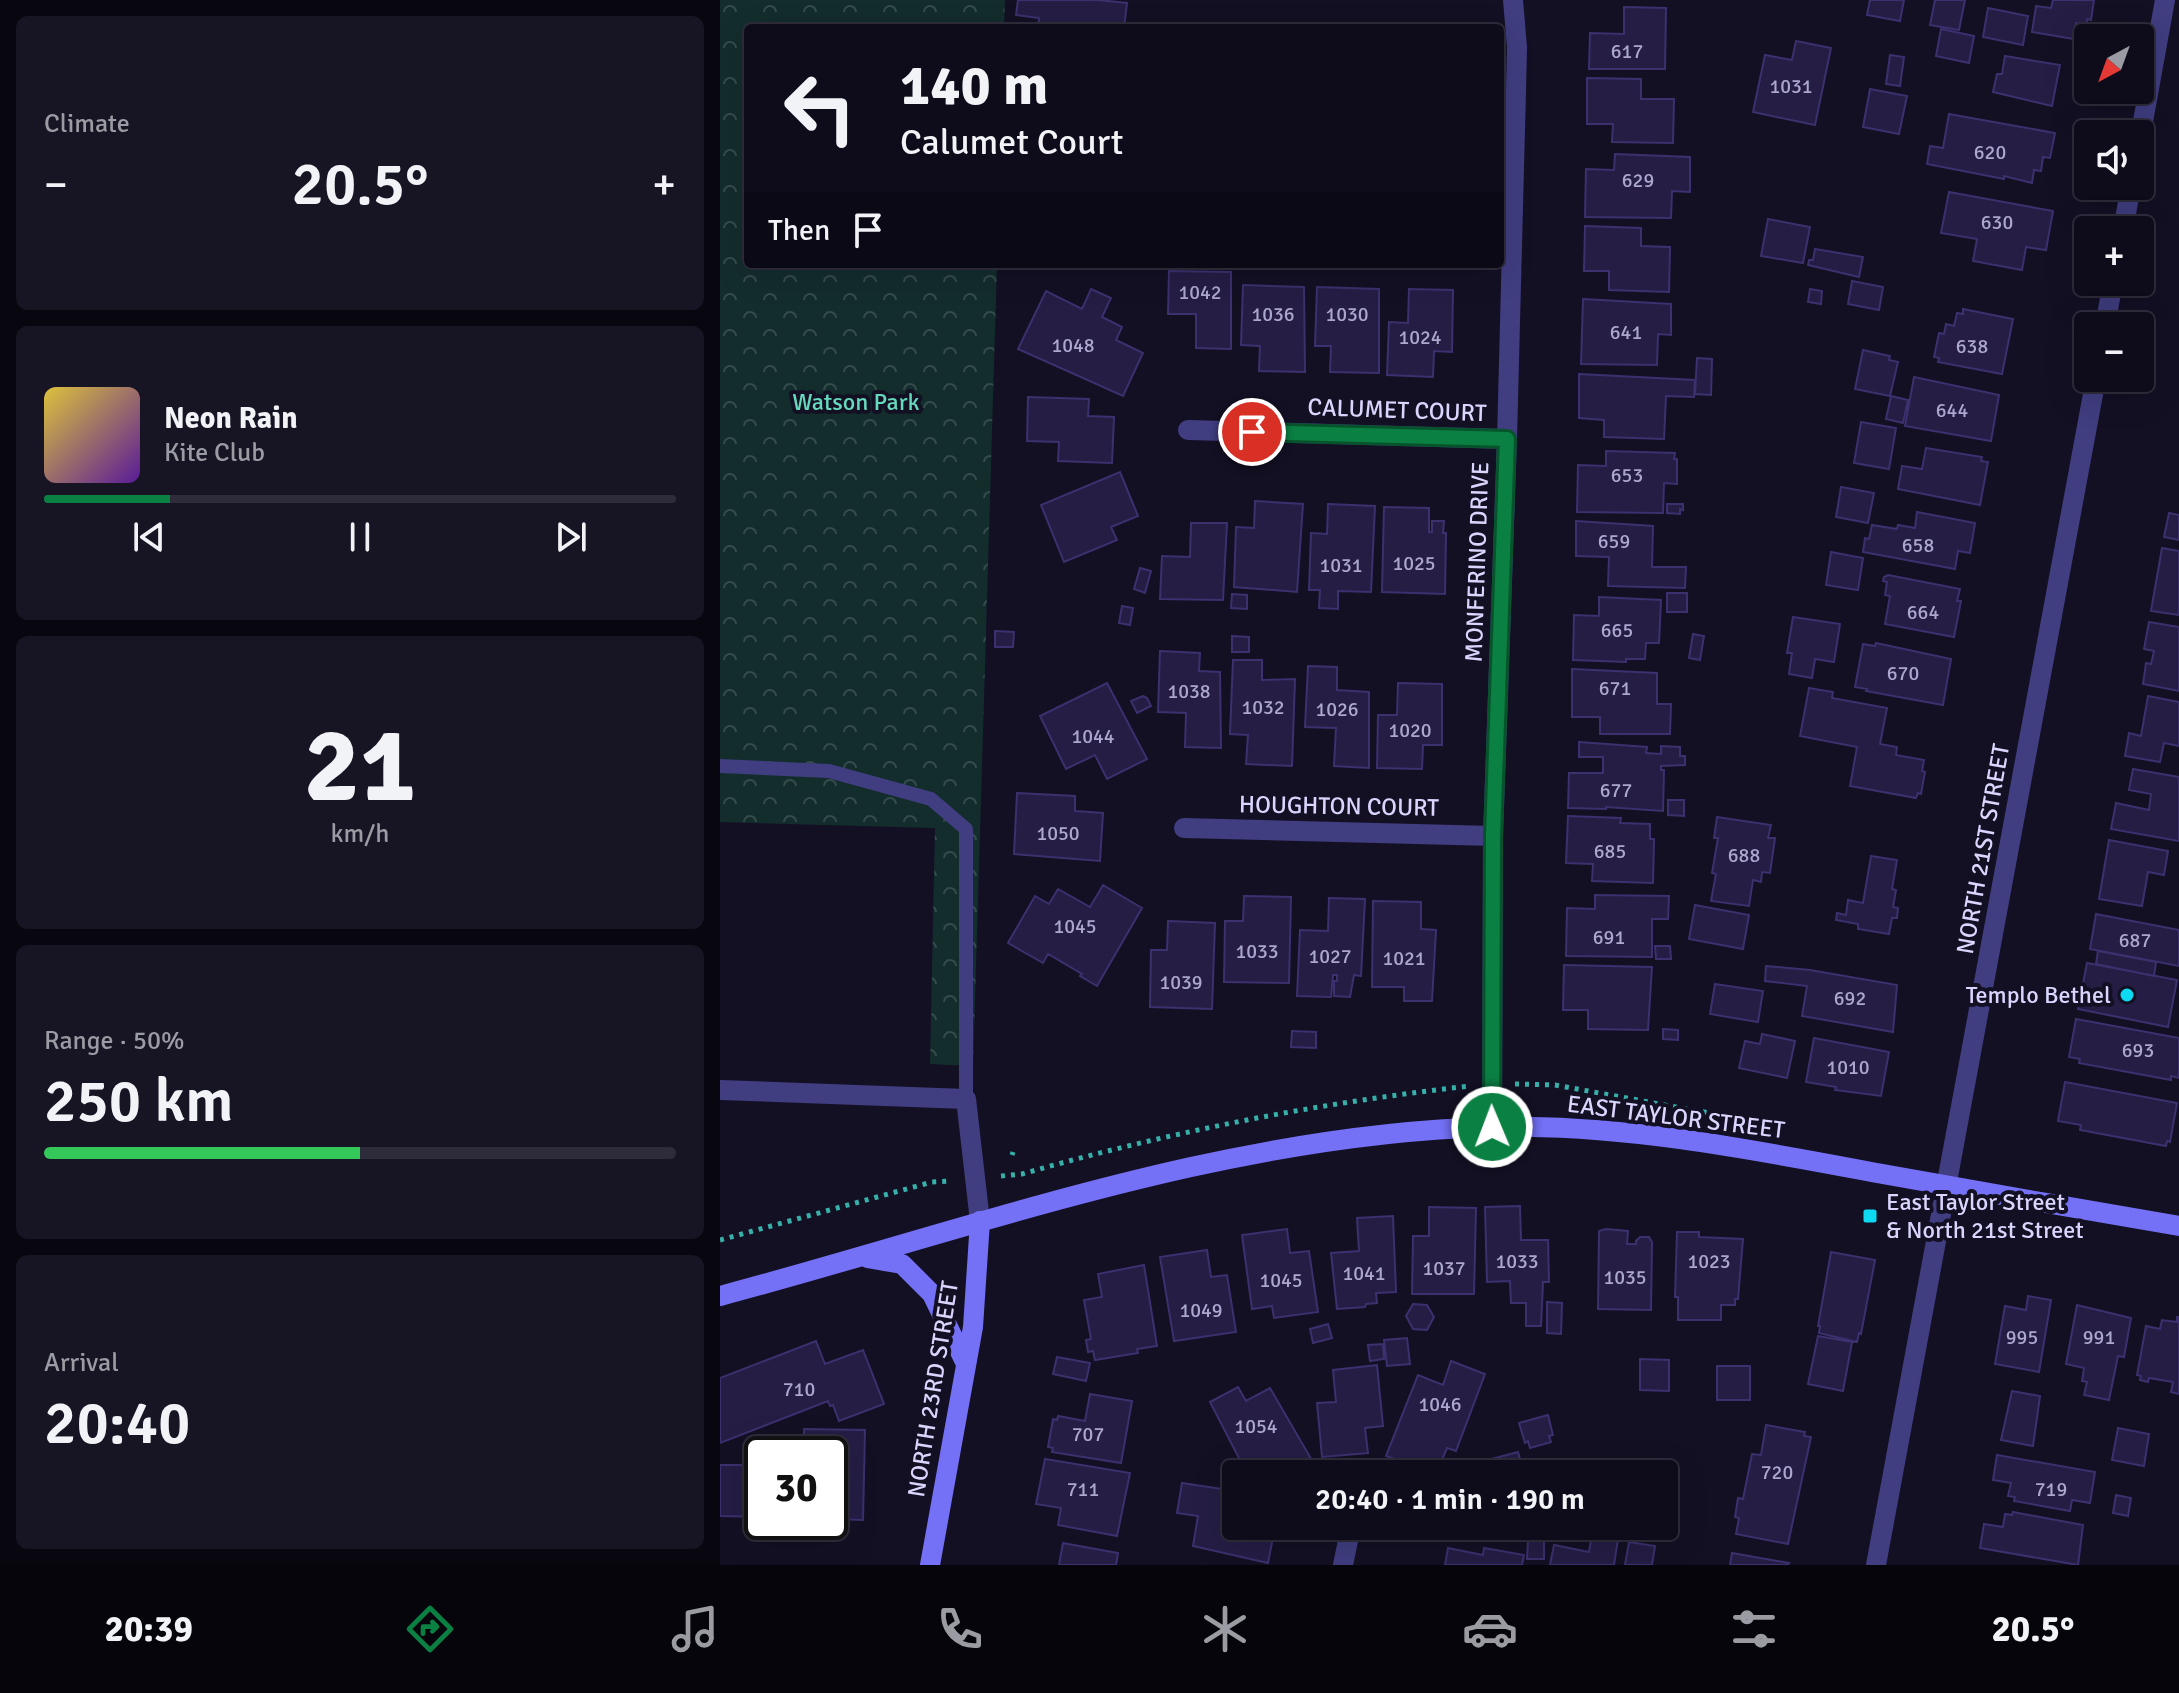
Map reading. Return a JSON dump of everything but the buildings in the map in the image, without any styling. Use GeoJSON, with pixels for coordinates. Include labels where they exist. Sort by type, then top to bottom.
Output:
{"type":"FeatureCollection","features":[{"type":"Feature","properties":{"kind":"main road","name":"EAST TAYLOR STREET"},"geometry":{"type":"LineString","coordinates":[[720,1296],[863,1258],[980,1221],[1151,1176],[1300,1144],[1492,1127],[1601,1130],[1729,1145],[2179,1226]]}},
{"type":"Feature","properties":{"kind":"main road","name":"NORTH 23RD STREET"},"geometry":{"type":"LineString","coordinates":[[930,1565],[966,1364],[978,1277],[980,1221]]}},
{"type":"Feature","properties":{"kind":"main road"},"geometry":{"type":"LineString","coordinates":[[863,1258],[902,1264],[932,1294],[966,1364]]}},
{"type":"Feature","properties":{"kind":"street","name":"MONFERINO DRIVE"},"geometry":{"type":"LineString","coordinates":[[1492,1127],[1493,836],[1507,439],[1508,46],[1513,0]]}},
{"type":"Feature","properties":{"kind":"street"},"geometry":{"type":"LineString","coordinates":[[2143,120],[2165,0]]}},
{"type":"Feature","properties":{"kind":"street","name":"NORTH 21ST STREET"},"geometry":{"type":"LineString","coordinates":[[1876,1565],[2093,392]]}},
{"type":"Feature","properties":{"kind":"street","name":"CALUMET COURT"},"geometry":{"type":"LineString","coordinates":[[1188,430],[1507,439]]}},
{"type":"Feature","properties":{"kind":"street","name":"HOUGHTON COURT"},"geometry":{"type":"LineString","coordinates":[[1184,828],[1493,836]]}},
{"type":"Feature","properties":{"kind":"street"},"geometry":{"type":"LineString","coordinates":[[720,1090],[966,1099],[980,1221]]}},
{"type":"Feature","properties":{"kind":"street"},"geometry":{"type":"LineString","coordinates":[[1343,1565],[1348,1540]]}},
{"type":"Feature","properties":{"kind":"lane"},"geometry":{"type":"LineString","coordinates":[[720,766],[829,771],[931,799],[966,829],[966,1099]]}},
{"type":"Feature","properties":{"kind":"path"},"geometry":{"type":"LineString","coordinates":[[720,1240],[932,1182],[1022,1174],[1186,1131],[1299,1109],[1492,1084]]}},
{"type":"Feature","properties":{"kind":"green space","name":"Watson Park"},"geometry":{"type":"Polygon","coordinates":[[[720,0],[1005,0],[1004,24],[744,24],[744,268],[997,268],[973,1066],[930,1064],[935,828],[720,822],[720,0]]]}},
{"type":"Feature","properties":{"kind":"place","name":"Templo Bethel"},"geometry":{"type":"Point","coordinates":[2127,995]}},
{"type":"Feature","properties":{"kind":"place","name":"East Taylor Street & North 21st Street"},"geometry":{"type":"Point","coordinates":[1870,1216]}},
{"type":"Feature","properties":{"kind":"route"},"geometry":{"type":"LineString","coordinates":[[1252,432],[1507,439],[1493,836],[1492,1127]]}}]}
